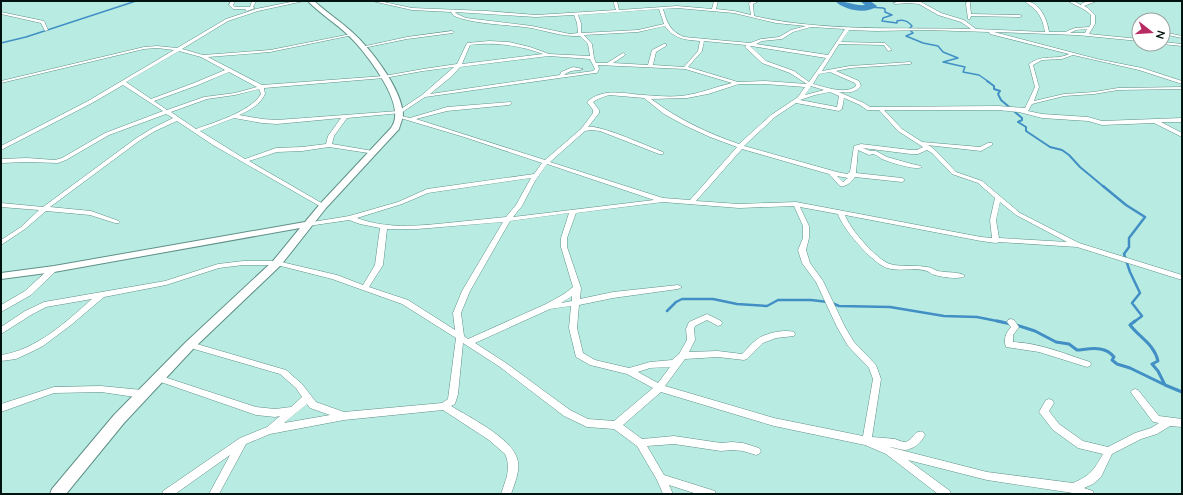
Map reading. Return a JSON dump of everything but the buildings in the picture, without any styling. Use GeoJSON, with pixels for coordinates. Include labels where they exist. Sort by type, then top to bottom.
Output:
{"type":"FeatureCollection","features":[{"type":"Feature","properties":{"kind":"street"},"geometry":{"type":"LineString","coordinates":[[233,1],[231,5],[234,8],[251,8],[257,10]]}},
{"type":"Feature","properties":{"kind":"street"},"geometry":{"type":"LineString","coordinates":[[1,148],[90,102],[177,49],[251,8],[254,1]]}},
{"type":"Feature","properties":{"kind":"street"},"geometry":{"type":"LineString","coordinates":[[238,15],[302,1]]}},
{"type":"Feature","properties":{"kind":"street"},"geometry":{"type":"LineString","coordinates":[[57,494],[119,419],[142,394],[190,345],[277,263],[323,206],[395,129],[399,114],[393,93],[374,59],[351,35],[322,12],[311,1]]}},
{"type":"Feature","properties":{"kind":"street"},"geometry":{"type":"LineString","coordinates":[[374,1],[412,9],[536,16],[576,15],[644,7],[677,7],[753,15],[788,23],[814,26],[1047,33],[1131,38]]}},
{"type":"Feature","properties":{"kind":"street"},"geometry":{"type":"LineString","coordinates":[[615,1],[618,11]]}},
{"type":"Feature","properties":{"kind":"street"},"geometry":{"type":"LineString","coordinates":[[714,10],[716,1]]}},
{"type":"Feature","properties":{"kind":"street"},"geometry":{"type":"LineString","coordinates":[[753,15],[751,4],[757,1]]}},
{"type":"Feature","properties":{"kind":"street"},"geometry":{"type":"LineString","coordinates":[[895,3],[912,1],[922,2],[931,10],[942,15],[965,21],[975,31]]}},
{"type":"Feature","properties":{"kind":"street"},"geometry":{"type":"LineString","coordinates":[[968,25],[970,15],[968,4],[969,1]]}},
{"type":"Feature","properties":{"kind":"street"},"geometry":{"type":"LineString","coordinates":[[1026,1],[1034,5],[1040,12],[1046,23],[1047,33]]}},
{"type":"Feature","properties":{"kind":"street"},"geometry":{"type":"LineString","coordinates":[[1070,1],[1091,12],[1093,15],[1093,24],[1086,35]]}},
{"type":"Feature","properties":{"kind":"street"},"geometry":{"type":"LineString","coordinates":[[1081,6],[1094,1]]}},
{"type":"Feature","properties":{"kind":"street"},"geometry":{"type":"LineString","coordinates":[[661,8],[666,25],[673,34],[683,38],[749,44],[830,57]]}},
{"type":"Feature","properties":{"kind":"street"},"geometry":{"type":"LineString","coordinates":[[453,11],[454,15],[465,19],[532,27],[562,35],[638,31],[666,25]]}},
{"type":"Feature","properties":{"kind":"street"},"geometry":{"type":"LineString","coordinates":[[1,13],[43,22],[46,30]]}},
{"type":"Feature","properties":{"kind":"street"},"geometry":{"type":"LineString","coordinates":[[928,14],[942,15]]}},
{"type":"Feature","properties":{"kind":"street"},"geometry":{"type":"LineString","coordinates":[[424,96],[562,75],[595,72],[597,69],[592,58],[590,44],[579,32],[579,23],[576,15]]}},
{"type":"Feature","properties":{"kind":"street"},"geometry":{"type":"LineString","coordinates":[[970,15],[1020,16]]}},
{"type":"Feature","properties":{"kind":"street"},"geometry":{"type":"LineString","coordinates":[[788,23],[792,31]]}},
{"type":"Feature","properties":{"kind":"street"},"geometry":{"type":"LineString","coordinates":[[749,44],[761,40],[780,38],[792,31],[814,26]]}},
{"type":"Feature","properties":{"kind":"street"},"geometry":{"type":"LineString","coordinates":[[798,100],[830,57],[848,28]]}},
{"type":"Feature","properties":{"kind":"street"},"geometry":{"type":"LineString","coordinates":[[1062,34],[1075,29],[1091,28]]}},
{"type":"Feature","properties":{"kind":"street"},"geometry":{"type":"LineString","coordinates":[[363,47],[419,36],[452,32]]}},
{"type":"Feature","properties":{"kind":"street"},"geometry":{"type":"LineString","coordinates":[[986,32],[1004,38],[1140,69],[1182,83]]}},
{"type":"Feature","properties":{"kind":"street"},"geometry":{"type":"LineString","coordinates":[[203,56],[270,51],[351,35]]}},
{"type":"Feature","properties":{"kind":"street"},"geometry":{"type":"LineString","coordinates":[[1171,35],[1182,38]]}},
{"type":"Feature","properties":{"kind":"street"},"geometry":{"type":"LineString","coordinates":[[1171,39],[1182,38]]}},
{"type":"Feature","properties":{"kind":"street"},"geometry":{"type":"LineString","coordinates":[[685,68],[700,51],[702,40]]}},
{"type":"Feature","properties":{"kind":"street"},"geometry":{"type":"LineString","coordinates":[[399,114],[424,96],[459,65],[465,54],[466,47],[476,43],[504,43],[537,50],[549,55]]}},
{"type":"Feature","properties":{"kind":"street"},"geometry":{"type":"LineString","coordinates":[[749,44],[747,46],[748,48],[764,62],[792,72],[808,85]]}},
{"type":"Feature","properties":{"kind":"street"},"geometry":{"type":"LineString","coordinates":[[838,44],[886,44],[890,50]]}},
{"type":"Feature","properties":{"kind":"street"},"geometry":{"type":"LineString","coordinates":[[1171,44],[1182,45]]}},
{"type":"Feature","properties":{"kind":"street"},"geometry":{"type":"LineString","coordinates":[[650,67],[654,51],[664,45]]}},
{"type":"Feature","properties":{"kind":"street"},"geometry":{"type":"LineString","coordinates":[[1,82],[144,48],[157,47],[177,49],[203,56],[261,87],[263,94],[261,100],[252,107],[196,131]]}},
{"type":"Feature","properties":{"kind":"street"},"geometry":{"type":"LineString","coordinates":[[609,64],[623,54]]}},
{"type":"Feature","properties":{"kind":"street"},"geometry":{"type":"LineString","coordinates":[[691,203],[741,146],[773,116],[798,100],[829,90],[862,104],[869,109],[948,108],[1026,110],[1031,103],[1033,92],[1037,87],[1031,65],[1036,60],[1063,57],[1072,54]]}},
{"type":"Feature","properties":{"kind":"street"},"geometry":{"type":"LineString","coordinates":[[1,161],[27,160],[56,162],[64,159],[106,134],[166,112],[206,98],[235,94],[261,87],[384,77],[459,65],[549,55],[592,58]]}},
{"type":"Feature","properties":{"kind":"street"},"geometry":{"type":"LineString","coordinates":[[817,73],[850,68],[910,63]]}},
{"type":"Feature","properties":{"kind":"street"},"geometry":{"type":"LineString","coordinates":[[596,64],[685,68],[738,83]]}},
{"type":"Feature","properties":{"kind":"street"},"geometry":{"type":"LineString","coordinates":[[562,75],[570,69],[581,69]]}},
{"type":"Feature","properties":{"kind":"street"},"geometry":{"type":"LineString","coordinates":[[150,101],[229,70]]}},
{"type":"Feature","properties":{"kind":"street"},"geometry":{"type":"LineString","coordinates":[[167,494],[243,441],[269,430],[344,416],[444,406],[452,401],[460,336],[457,313],[466,291],[507,220],[519,206],[546,162],[583,130],[596,113],[596,110],[590,102],[595,97],[615,94],[645,97],[681,97],[701,94],[738,83],[756,82],[808,85],[829,90],[849,92],[858,88],[859,86],[857,82],[832,70]]}},
{"type":"Feature","properties":{"kind":"street"},"geometry":{"type":"LineString","coordinates":[[122,82],[215,144],[323,206]]}},
{"type":"Feature","properties":{"kind":"street"},"geometry":{"type":"LineString","coordinates":[[1031,103],[1064,95],[1094,93],[1118,89],[1182,88]]}},
{"type":"Feature","properties":{"kind":"street"},"geometry":{"type":"LineString","coordinates":[[798,100],[839,109],[842,96]]}},
{"type":"Feature","properties":{"kind":"street"},"geometry":{"type":"LineString","coordinates":[[645,97],[667,113],[715,139],[831,173],[848,176],[853,173],[856,147]]}},
{"type":"Feature","properties":{"kind":"street"},"geometry":{"type":"LineString","coordinates":[[411,119],[447,109],[509,103]]}},
{"type":"Feature","properties":{"kind":"street"},"geometry":{"type":"LineString","coordinates":[[882,110],[900,130],[931,147],[981,149],[990,144]]}},
{"type":"Feature","properties":{"kind":"street"},"geometry":{"type":"LineString","coordinates":[[1013,110],[1042,116],[1088,119],[1102,124],[1182,120]]}},
{"type":"Feature","properties":{"kind":"street"},"geometry":{"type":"LineString","coordinates":[[234,116],[277,122],[399,114],[662,200]]}},
{"type":"Feature","properties":{"kind":"street"},"geometry":{"type":"LineString","coordinates":[[329,145],[334,130],[345,117]]}},
{"type":"Feature","properties":{"kind":"street"},"geometry":{"type":"LineString","coordinates":[[1,243],[23,228],[45,208],[147,134],[176,119]]}},
{"type":"Feature","properties":{"kind":"street"},"geometry":{"type":"LineString","coordinates":[[1156,122],[1182,136]]}},
{"type":"Feature","properties":{"kind":"street"},"geometry":{"type":"LineString","coordinates":[[583,130],[596,128],[661,153]]}},
{"type":"Feature","properties":{"kind":"street"},"geometry":{"type":"LineString","coordinates":[[244,161],[276,150],[302,149],[329,145],[373,153]]}},
{"type":"Feature","properties":{"kind":"street"},"geometry":{"type":"LineString","coordinates":[[856,147],[861,146],[918,152],[931,147]]}},
{"type":"Feature","properties":{"kind":"street"},"geometry":{"type":"LineString","coordinates":[[856,147],[869,153],[874,152],[885,158],[919,167]]}},
{"type":"Feature","properties":{"kind":"street"},"geometry":{"type":"LineString","coordinates":[[931,147],[954,173],[980,182],[998,199],[1018,214],[1078,245],[1182,278]]}},
{"type":"Feature","properties":{"kind":"street"},"geometry":{"type":"LineString","coordinates":[[831,173],[842,185],[854,175],[902,180]]}},
{"type":"Feature","properties":{"kind":"street"},"geometry":{"type":"LineString","coordinates":[[1,276],[54,269],[308,224],[350,218],[400,204],[427,191],[537,175]]}},
{"type":"Feature","properties":{"kind":"street"},"geometry":{"type":"LineString","coordinates":[[996,241],[993,220],[998,199]]}},
{"type":"Feature","properties":{"kind":"street"},"geometry":{"type":"LineString","coordinates":[[350,218],[365,224],[384,226],[430,226],[507,220],[662,200],[739,206],[796,204],[935,232],[996,241],[1078,245]]}},
{"type":"Feature","properties":{"kind":"street"},"geometry":{"type":"LineString","coordinates":[[796,204],[806,226],[806,238],[802,250],[806,263],[819,280],[831,302],[841,327],[851,344],[873,367],[877,379],[867,441]]}},
{"type":"Feature","properties":{"kind":"street"},"geometry":{"type":"LineString","coordinates":[[1,205],[91,213],[118,222]]}},
{"type":"Feature","properties":{"kind":"street"},"geometry":{"type":"LineString","coordinates":[[573,212],[564,238],[564,247],[577,288],[573,328],[578,355],[593,363],[629,372],[660,388],[774,422],[867,441],[895,443],[904,446],[913,443],[920,435]]}},
{"type":"Feature","properties":{"kind":"street"},"geometry":{"type":"LineString","coordinates":[[841,214],[844,222],[861,242],[876,258],[888,266],[928,268],[936,273],[961,276]]}},
{"type":"Feature","properties":{"kind":"street"},"geometry":{"type":"LineString","coordinates":[[365,288],[379,265],[384,226]]}},
{"type":"Feature","properties":{"kind":"street"},"geometry":{"type":"LineString","coordinates":[[1,331],[28,313],[44,305],[166,283],[218,266],[243,263],[277,263],[334,277],[405,302],[469,342],[567,414],[587,423],[616,425],[640,443],[661,478],[668,494]]}},
{"type":"Feature","properties":{"kind":"street"},"geometry":{"type":"LineString","coordinates":[[1,309],[28,293],[54,269]]}},
{"type":"Feature","properties":{"kind":"street"},"geometry":{"type":"LineString","coordinates":[[549,306],[576,303],[613,295],[678,287]]}},
{"type":"Feature","properties":{"kind":"street"},"geometry":{"type":"LineString","coordinates":[[469,342],[549,306],[567,296],[577,288]]}},
{"type":"Feature","properties":{"kind":"street"},"geometry":{"type":"LineString","coordinates":[[1,358],[17,355],[50,337],[79,315],[102,294]]}},
{"type":"Feature","properties":{"kind":"street"},"geometry":{"type":"LineString","coordinates":[[616,425],[660,388],[663,381],[682,357],[691,340],[690,329],[692,324],[708,317],[718,323]]}},
{"type":"Feature","properties":{"kind":"street"},"geometry":{"type":"LineString","coordinates":[[1013,324],[1009,335],[1009,346],[1022,345],[1087,364]]}},
{"type":"Feature","properties":{"kind":"street"},"geometry":{"type":"LineString","coordinates":[[629,372],[650,365],[674,363],[682,357],[706,354],[744,357],[764,338],[775,335],[791,334]]}},
{"type":"Feature","properties":{"kind":"street"},"geometry":{"type":"LineString","coordinates":[[190,345],[283,372],[299,386],[313,405],[344,416]]}},
{"type":"Feature","properties":{"kind":"street"},"geometry":{"type":"LineString","coordinates":[[158,378],[256,411],[275,413],[294,410]]}},
{"type":"Feature","properties":{"kind":"street"},"geometry":{"type":"LineString","coordinates":[[1,408],[54,390],[101,389],[142,394]]}},
{"type":"Feature","properties":{"kind":"street"},"geometry":{"type":"LineString","coordinates":[[1135,392],[1156,418],[1169,422],[1182,423]]}},
{"type":"Feature","properties":{"kind":"street"},"geometry":{"type":"LineString","coordinates":[[269,430],[308,398]]}},
{"type":"Feature","properties":{"kind":"street"},"geometry":{"type":"LineString","coordinates":[[1049,403],[1044,412],[1056,428],[1081,445],[1109,451]]}},
{"type":"Feature","properties":{"kind":"street"},"geometry":{"type":"LineString","coordinates":[[444,406],[498,441],[509,452],[512,460],[512,476],[506,494]]}},
{"type":"Feature","properties":{"kind":"street"},"geometry":{"type":"LineString","coordinates":[[1073,488],[1089,481],[1097,474],[1109,451],[1138,436],[1154,431],[1169,422]]}},
{"type":"Feature","properties":{"kind":"street"},"geometry":{"type":"LineString","coordinates":[[640,443],[674,440],[721,447],[743,447],[756,451]]}},
{"type":"Feature","properties":{"kind":"street"},"geometry":{"type":"LineString","coordinates":[[214,494],[243,441]]}},
{"type":"Feature","properties":{"kind":"street"},"geometry":{"type":"LineString","coordinates":[[867,441],[889,451],[988,476],[1073,488],[1089,494]]}},
{"type":"Feature","properties":{"kind":"street"},"geometry":{"type":"LineString","coordinates":[[889,451],[945,493]]}},
{"type":"Feature","properties":{"kind":"street"},"geometry":{"type":"LineString","coordinates":[[661,478],[711,494]]}},
{"type":"Feature","properties":{"kind":"waterway"},"geometry":{"type":"LineString","coordinates":[[1,43],[26,37],[136,1]]}},
{"type":"Feature","properties":{"kind":"waterway"},"geometry":{"type":"LineString","coordinates":[[839,1],[856,7],[864,8],[873,6],[864,1]]}},
{"type":"Feature","properties":{"kind":"waterway"},"geometry":{"type":"LineString","coordinates":[[869,7],[883,8],[885,9],[885,12],[892,15],[883,18],[882,21],[897,23],[897,21],[903,20],[907,22],[912,26],[909,29],[913,33],[906,36],[923,43],[938,46],[943,52],[958,58],[943,62],[965,67],[963,72],[979,75],[989,82]]}},
{"type":"Feature","properties":{"kind":"waterway"},"geometry":{"type":"LineString","coordinates":[[987,81],[994,86],[994,89],[1000,91],[998,94],[1001,100],[1022,118],[1022,120],[1018,122],[1026,127],[1026,131],[1050,147],[1062,150],[1069,155],[1080,167],[1104,187]]}},
{"type":"Feature","properties":{"kind":"waterway"},"geometry":{"type":"LineString","coordinates":[[1103,186],[1126,205],[1145,217],[1129,238],[1129,247],[1124,254],[1130,272],[1140,293],[1132,303],[1142,316],[1134,322]]}},
{"type":"Feature","properties":{"kind":"waterway"},"geometry":{"type":"LineString","coordinates":[[667,311],[676,302],[682,299],[713,299],[737,304],[767,306],[778,300],[811,300],[828,302]]}},
{"type":"Feature","properties":{"kind":"waterway"},"geometry":{"type":"LineString","coordinates":[[832,303],[839,306],[890,307],[944,316],[977,317],[997,321]]}},
{"type":"Feature","properties":{"kind":"waterway"},"geometry":{"type":"LineString","coordinates":[[997,321],[1002,322]]}},
{"type":"Feature","properties":{"kind":"waterway"},"geometry":{"type":"LineString","coordinates":[[997,321],[1011,324]]}},
{"type":"Feature","properties":{"kind":"waterway"},"geometry":{"type":"LineString","coordinates":[[1135,321],[1130,325],[1156,355],[1158,361],[1152,364],[1158,371],[1165,385],[1182,392]]}},
{"type":"Feature","properties":{"kind":"waterway"},"geometry":{"type":"LineString","coordinates":[[1016,325],[1035,331],[1056,342],[1069,344],[1077,350],[1102,349],[1110,353],[1114,357],[1112,360],[1117,364],[1130,368],[1163,384]]}}]}
